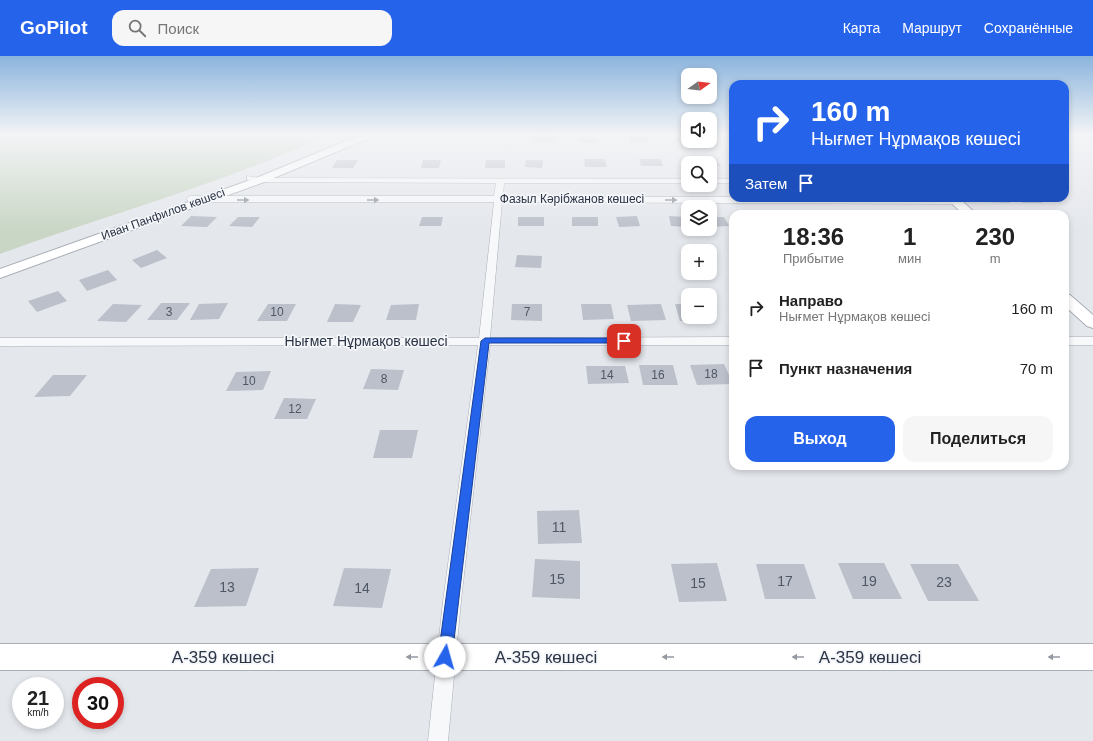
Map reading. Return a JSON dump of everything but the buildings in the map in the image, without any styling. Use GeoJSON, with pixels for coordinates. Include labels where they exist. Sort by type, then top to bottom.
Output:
{"type":"FeatureCollection","features":[{"type":"Feature","properties":{"kind":"street","name":"Иван Панфилов көшесі"},"geometry":{"type":"LineString","coordinates":[[255,179],[283,167]]}},
{"type":"Feature","properties":{"kind":"street","name":"Иван Панфилов көшесі"},"geometry":{"type":"LineString","coordinates":[[0,268],[286,167]]}},
{"type":"Feature","properties":{"kind":"street"},"geometry":{"type":"LineString","coordinates":[[255,179],[681,181]]}},
{"type":"Feature","properties":{"kind":"street"},"geometry":{"type":"LineString","coordinates":[[438,741],[445,657],[485,341],[500,181]]}},
{"type":"Feature","properties":{"kind":"street"},"geometry":{"type":"LineString","coordinates":[[717,181],[729,181]]}},
{"type":"Feature","properties":{"kind":"street","name":"Иван Панфилов көшесі"},"geometry":{"type":"LineString","coordinates":[[0,274],[195,200]]}},
{"type":"Feature","properties":{"kind":"street","name":"Фазыл Кәрібжанов көшесі"},"geometry":{"type":"LineString","coordinates":[[195,200],[729,200]]}},
{"type":"Feature","properties":{"kind":"street"},"geometry":{"type":"LineString","coordinates":[[955,202],[965,210]]}},
{"type":"Feature","properties":{"kind":"street"},"geometry":{"type":"LineString","coordinates":[[1069,302],[1093,323]]}},
{"type":"Feature","properties":{"kind":"street","name":"Нығмет Нұрмақов көшесі"},"geometry":{"type":"LineString","coordinates":[[0,342],[729,341]]}},
{"type":"Feature","properties":{"kind":"street"},"geometry":{"type":"LineString","coordinates":[[1069,341],[1093,341]]}},
{"type":"Feature","properties":{"kind":"street","name":"А-359 көшесі"},"geometry":{"type":"LineString","coordinates":[[0,656],[1093,657]]}},
{"type":"Feature","properties":{"kind":"green space"},"geometry":{"type":"Polygon","coordinates":[[[0,167],[252,167],[206,184],[0,254],[0,167]]]}},
{"type":"Feature","properties":{"kind":"route"},"geometry":{"type":"LineString","coordinates":[[445,657],[485,341],[624,341]]}}]}
